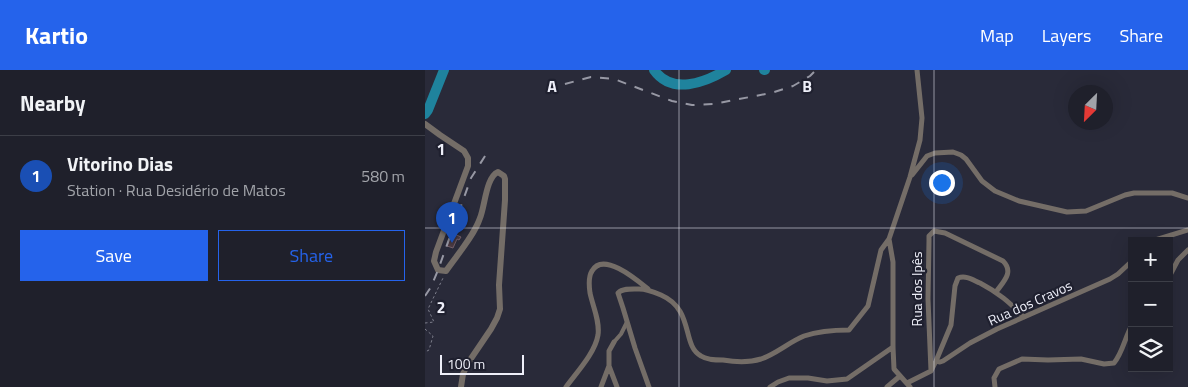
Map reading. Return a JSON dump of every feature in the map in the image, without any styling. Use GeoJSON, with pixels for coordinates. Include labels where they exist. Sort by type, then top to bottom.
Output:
{"type":"FeatureCollection","features":[{"type":"Feature","properties":{"kind":"street"},"geometry":{"type":"LineString","coordinates":[[566,387],[592,352],[598,336],[599,326],[589,286],[592,270],[595,266],[605,263],[631,276],[677,306],[684,319],[691,345],[699,355],[709,359],[749,361],[761,359],[807,335],[835,330],[849,330],[868,306],[881,250],[889,239],[910,177],[920,140],[922,118],[917,70]]}},
{"type":"Feature","properties":{"kind":"street"},"geometry":{"type":"LineString","coordinates":[[425,124],[464,151],[469,162],[434,261],[438,270],[446,271],[473,233],[480,219],[493,175],[498,172],[505,179],[499,277],[500,309],[491,329],[468,363],[463,374],[461,387]]}},
{"type":"Feature","properties":{"kind":"street"},"geometry":{"type":"LineString","coordinates":[[910,177],[927,156],[935,153],[953,152],[966,159],[982,181],[995,191],[1019,201],[1067,212],[1086,211],[1134,192],[1172,193],[1188,198]]}},
{"type":"Feature","properties":{"kind":"street"},"geometry":{"type":"LineString","coordinates":[[1165,237],[1188,230]]}},
{"type":"Feature","properties":{"kind":"street","name":"Rua dos Ipês"},"geometry":{"type":"LineString","coordinates":[[931,371],[928,260],[931,233],[934,231],[945,233],[1003,261],[1008,269],[996,292]]}},
{"type":"Feature","properties":{"kind":"street"},"geometry":{"type":"LineString","coordinates":[[889,239],[893,262],[894,370],[908,385],[931,371],[936,361],[951,324],[955,286],[958,278],[965,276],[996,292],[1024,317]]}},
{"type":"Feature","properties":{"kind":"street"},"geometry":{"type":"LineString","coordinates":[[1173,269],[1178,260],[1188,250]]}},
{"type":"Feature","properties":{"kind":"street","name":"Rua dos Cravos"},"geometry":{"type":"LineString","coordinates":[[936,361],[941,362],[970,343],[1110,279],[1128,265]]}},
{"type":"Feature","properties":{"kind":"street"},"geometry":{"type":"LineString","coordinates":[[649,387],[618,293],[621,290],[631,289],[650,290]]}},
{"type":"Feature","properties":{"kind":"street"},"geometry":{"type":"LineString","coordinates":[[601,387],[609,366],[609,350],[627,322]]}},
{"type":"Feature","properties":{"kind":"street"},"geometry":{"type":"LineString","coordinates":[[995,387],[995,374],[1002,367],[1018,361],[1029,359],[1081,359],[1114,363],[1121,352],[1131,327]]}},
{"type":"Feature","properties":{"kind":"street"},"geometry":{"type":"LineString","coordinates":[[770,387],[789,378],[809,378],[827,381],[847,378],[893,347]]}},
{"type":"Feature","properties":{"kind":"street"},"geometry":{"type":"LineString","coordinates":[[609,366],[617,387]]}},
{"type":"Feature","properties":{"kind":"street"},"geometry":{"type":"LineString","coordinates":[[887,387],[900,376]]}},
{"type":"Feature","properties":{"kind":"path"},"geometry":{"type":"LineString","coordinates":[[425,323],[434,322],[428,310],[446,271]]}},
{"type":"Feature","properties":{"kind":"path"},"geometry":{"type":"LineString","coordinates":[[425,329],[433,336],[429,350],[425,352]]}},
{"type":"Feature","properties":{"kind":"building"},"geometry":{"type":"Polygon","coordinates":[[[452,233],[461,237],[459,240],[457,239],[453,248],[447,246],[452,233]]]}},
{"type":"Feature","properties":{"kind":"waterway"},"geometry":{"type":"LineString","coordinates":[[425,114],[444,70]]}},
{"type":"Feature","properties":{"kind":"waterway"},"geometry":{"type":"LineString","coordinates":[[654,70],[661,78],[679,84],[698,82],[726,70]]}},
{"type":"Feature","properties":{"kind":"waterway"},"geometry":{"type":"LineString","coordinates":[[425,105],[428,110]]}},
{"type":"Feature","properties":{"kind":"railway"},"geometry":{"type":"LineString","coordinates":[[549,92],[561,85],[591,77],[614,79],[672,101],[692,105],[713,104],[771,93],[793,86],[816,70]]}},
{"type":"Feature","properties":{"kind":"railway"},"geometry":{"type":"LineString","coordinates":[[425,296],[438,270],[471,178],[487,153]]}},
{"type":"Feature","properties":{"kind":"place","name":"Vitorino Dias"},"geometry":{"type":"Point","coordinates":[452,243]}}]}
